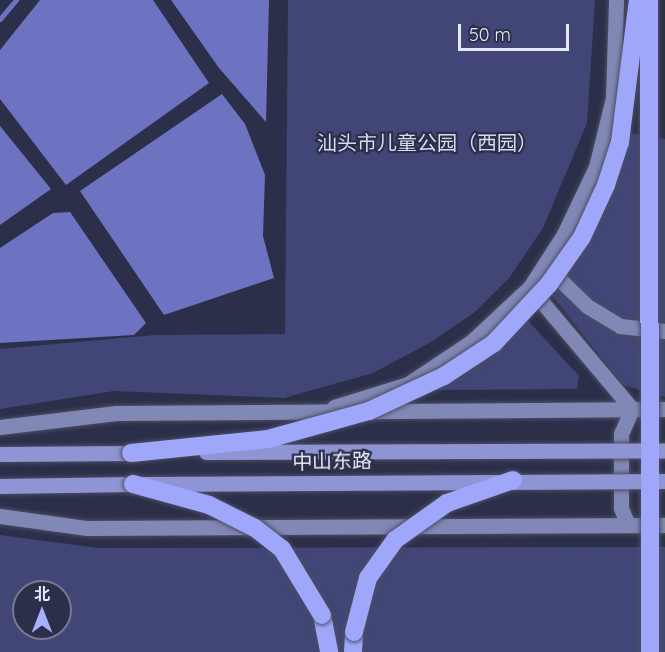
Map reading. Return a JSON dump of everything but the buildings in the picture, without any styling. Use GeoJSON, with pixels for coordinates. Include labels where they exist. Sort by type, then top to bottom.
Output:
{"type":"FeatureCollection","features":[{"type":"Feature","properties":{"kind":"highway"},"geometry":{"type":"LineString","coordinates":[[131,453],[268,439],[369,411],[444,376],[494,343],[549,284],[582,237],[606,185],[620,142],[638,0]]}},
{"type":"Feature","properties":{"kind":"highway"},"geometry":{"type":"LineString","coordinates":[[649,0],[650,652]]}},
{"type":"Feature","properties":{"kind":"highway"},"geometry":{"type":"LineString","coordinates":[[353,652],[368,578],[394,540],[447,503],[513,480]]}},
{"type":"Feature","properties":{"kind":"highway"},"geometry":{"type":"LineString","coordinates":[[133,484],[209,505],[282,549],[322,615],[329,652]]}},
{"type":"Feature","properties":{"kind":"main road","name":"中山东路"},"geometry":{"type":"LineString","coordinates":[[0,454],[665,450]]}},
{"type":"Feature","properties":{"kind":"main road","name":"中山东路"},"geometry":{"type":"LineString","coordinates":[[0,486],[513,480],[665,481]]}},
{"type":"Feature","properties":{"kind":"street"},"geometry":{"type":"LineString","coordinates":[[319,411],[408,384],[471,342],[530,287],[596,167],[613,98],[616,0]]}},
{"type":"Feature","properties":{"kind":"street"},"geometry":{"type":"LineString","coordinates":[[544,264],[587,306],[620,326],[665,331]]}},
{"type":"Feature","properties":{"kind":"street"},"geometry":{"type":"LineString","coordinates":[[530,287],[632,409]]}},
{"type":"Feature","properties":{"kind":"street"},"geometry":{"type":"LineString","coordinates":[[628,525],[621,508],[621,434],[632,409]]}},
{"type":"Feature","properties":{"kind":"street"},"geometry":{"type":"LineString","coordinates":[[0,428],[116,413],[665,409]]}},
{"type":"Feature","properties":{"kind":"street"},"geometry":{"type":"LineString","coordinates":[[0,516],[87,528],[665,525]]}},
{"type":"Feature","properties":{"kind":"green space","name":"汕头市儿童公园（西园）"},"geometry":{"type":"Polygon","coordinates":[[[288,0],[595,0],[587,123],[543,228],[509,278],[475,312],[431,342],[373,373],[284,398],[114,391],[0,409],[0,349],[155,335],[285,334],[288,0]]]}},
{"type":"Feature","properties":{"kind":"green space"},"geometry":{"type":"Polygon","coordinates":[[[624,132],[665,139],[665,397],[623,385],[547,289],[624,132]]]}},
{"type":"Feature","properties":{"kind":"green space"},"geometry":{"type":"Polygon","coordinates":[[[519,311],[579,376],[577,389],[425,390],[519,311]]]}},
{"type":"Feature","properties":{"kind":"green space"},"geometry":{"type":"Polygon","coordinates":[[[0,535],[98,548],[665,547],[665,652],[0,652],[0,535]]]}},
{"type":"Feature","properties":{"kind":"shaded area"},"geometry":{"type":"Polygon","coordinates":[[[40,0],[153,0],[209,83],[66,185],[0,99],[0,50],[40,0]]]}},
{"type":"Feature","properties":{"kind":"shaded area"},"geometry":{"type":"Polygon","coordinates":[[[171,0],[269,0],[266,122],[219,68],[171,0]]]}},
{"type":"Feature","properties":{"kind":"shaded area"},"geometry":{"type":"Polygon","coordinates":[[[222,94],[245,124],[265,175],[263,236],[274,278],[164,315],[80,191],[222,94]]]}},
{"type":"Feature","properties":{"kind":"shaded area"},"geometry":{"type":"Polygon","coordinates":[[[0,126],[51,189],[0,225],[0,126]]]}},
{"type":"Feature","properties":{"kind":"shaded area"},"geometry":{"type":"Polygon","coordinates":[[[70,212],[146,323],[134,335],[0,343],[0,248],[53,213],[70,212]]]}},
{"type":"Feature","properties":{"kind":"waterway"},"geometry":{"type":"LineString","coordinates":[[0,19],[16,0]]}}]}
